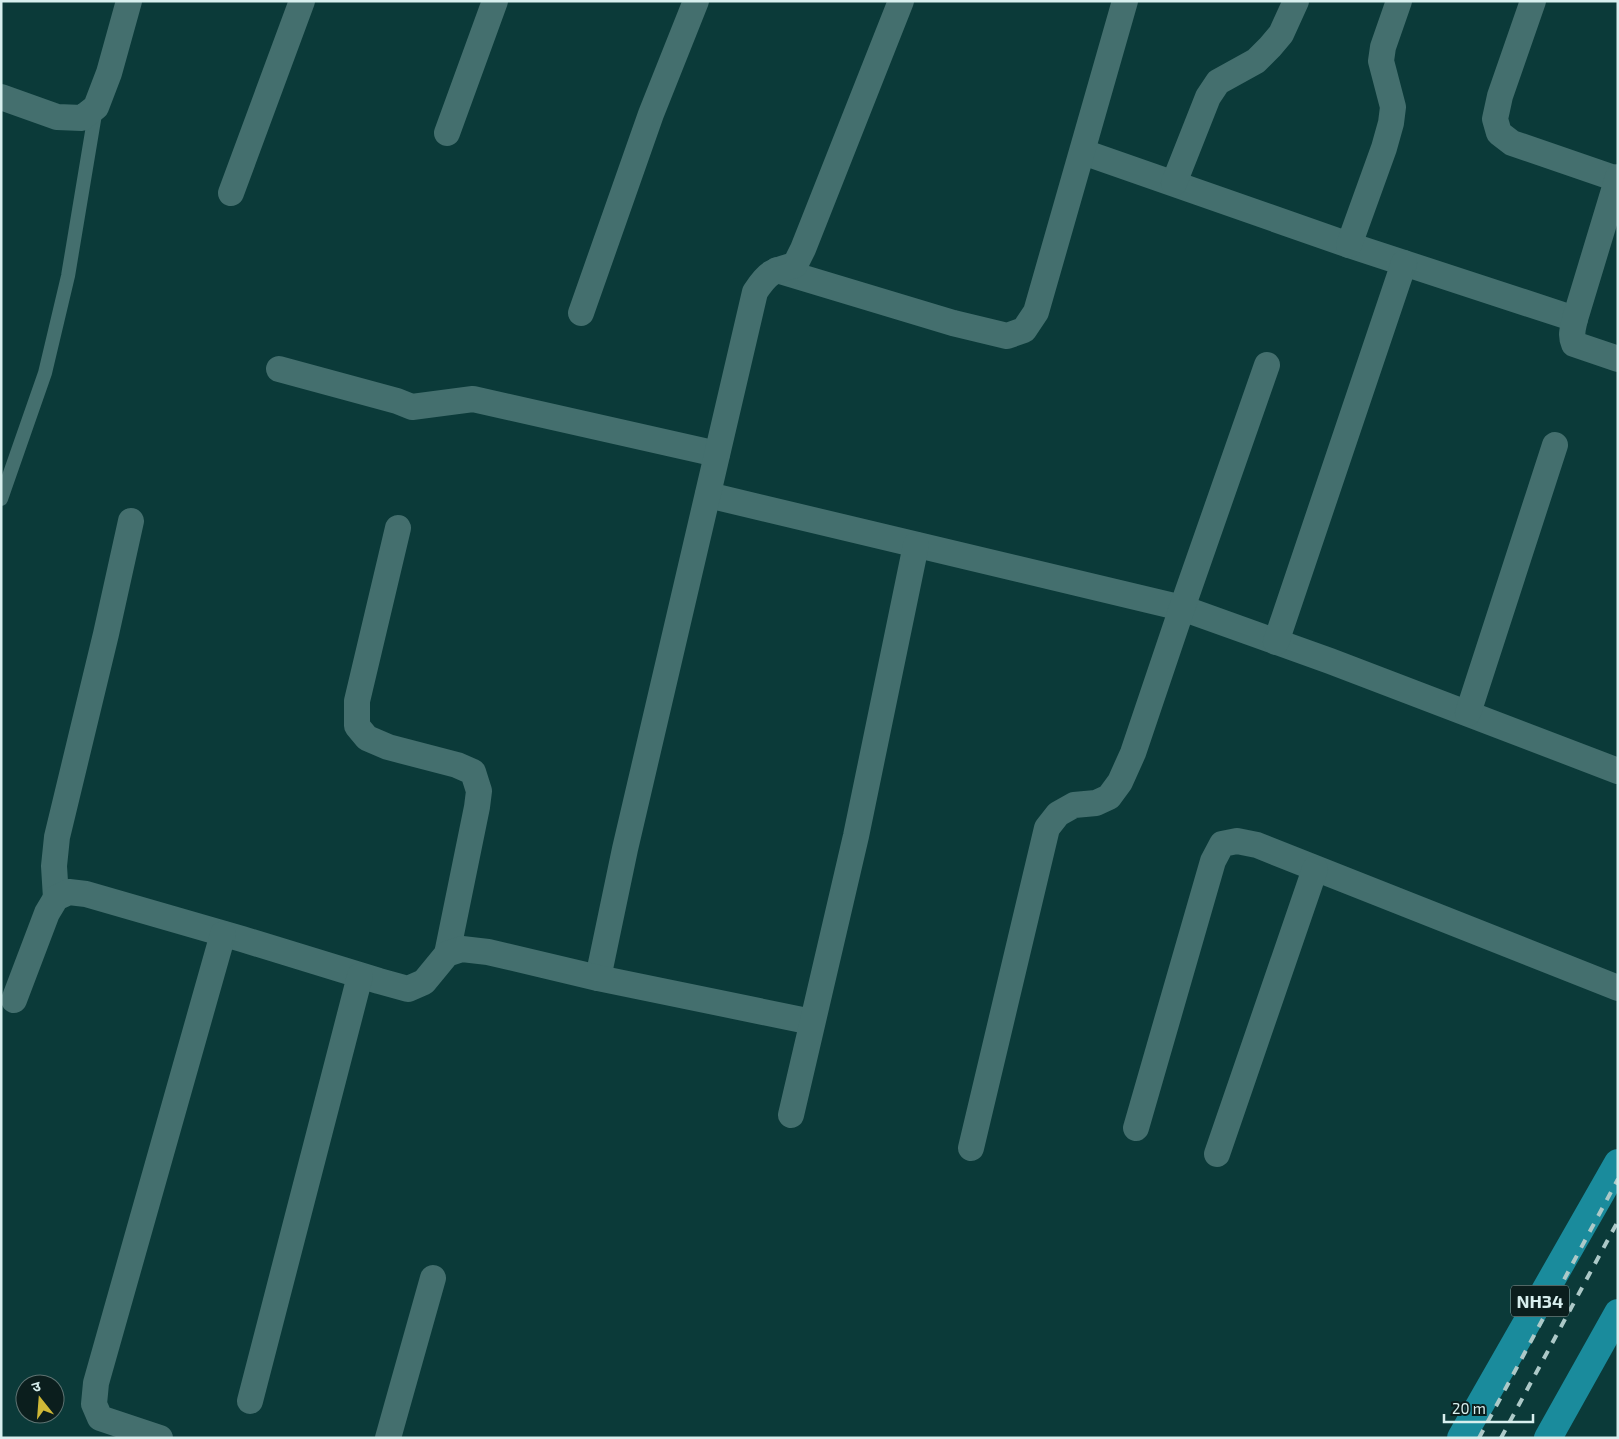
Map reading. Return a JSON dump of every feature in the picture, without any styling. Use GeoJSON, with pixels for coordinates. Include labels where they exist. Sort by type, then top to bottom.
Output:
{"type":"FeatureCollection","features":[{"type":"Feature","properties":{"kind":"highway","name":"NH34"},"geometry":{"type":"LineString","coordinates":[[1462,1438],[1618,1163]]}},
{"type":"Feature","properties":{"kind":"highway"},"geometry":{"type":"LineString","coordinates":[[1548,1438],[1618,1313]]}},
{"type":"Feature","properties":{"kind":"street"},"geometry":{"type":"LineString","coordinates":[[1,97],[57,117],[82,118],[96,107],[109,73],[130,1]]}},
{"type":"Feature","properties":{"kind":"street"},"geometry":{"type":"LineString","coordinates":[[231,193],[302,1]]}},
{"type":"Feature","properties":{"kind":"street"},"geometry":{"type":"LineString","coordinates":[[447,133],[495,1]]}},
{"type":"Feature","properties":{"kind":"street"},"geometry":{"type":"LineString","coordinates":[[581,313],[651,114],[696,1]]}},
{"type":"Feature","properties":{"kind":"street"},"geometry":{"type":"LineString","coordinates":[[598,978],[625,849],[755,292],[765,277],[777,270],[795,264],[803,249],[901,1]]}},
{"type":"Feature","properties":{"kind":"street"},"geometry":{"type":"LineString","coordinates":[[777,270],[953,323],[1007,336],[1024,330],[1036,312],[1125,1]]}},
{"type":"Feature","properties":{"kind":"street"},"geometry":{"type":"LineString","coordinates":[[1174,184],[1208,97],[1218,82],[1256,61],[1270,47],[1281,34],[1296,1]]}},
{"type":"Feature","properties":{"kind":"street"},"geometry":{"type":"LineString","coordinates":[[1349,245],[1384,148],[1391,123],[1393,107],[1381,61],[1383,47],[1399,1]]}},
{"type":"Feature","properties":{"kind":"street"},"geometry":{"type":"LineString","coordinates":[[1534,1],[1500,96],[1494,119],[1499,133],[1512,142],[1617,178],[1575,319],[1572,339],[1574,344],[1618,359]]}},
{"type":"Feature","properties":{"kind":"street"},"geometry":{"type":"LineString","coordinates":[[1082,152],[1349,245],[1575,319]]}},
{"type":"Feature","properties":{"kind":"street"},"geometry":{"type":"LineString","coordinates":[[1276,642],[1404,263]]}},
{"type":"Feature","properties":{"kind":"street"},"geometry":{"type":"LineString","coordinates":[[971,1148],[1047,828],[1058,814],[1074,805],[1096,803],[1109,797],[1120,782],[1133,753],[1268,366]]}},
{"type":"Feature","properties":{"kind":"street"},"geometry":{"type":"LineString","coordinates":[[279,369],[397,400],[412,407],[473,399],[717,454]]}},
{"type":"Feature","properties":{"kind":"street"},"geometry":{"type":"LineString","coordinates":[[1468,714],[1555,445]]}},
{"type":"Feature","properties":{"kind":"street"},"geometry":{"type":"LineString","coordinates":[[708,495],[1182,608],[1618,770]]}},
{"type":"Feature","properties":{"kind":"street"},"geometry":{"type":"LineString","coordinates":[[14,1000],[47,913],[56,898],[54,866],[57,837],[131,521]]}},
{"type":"Feature","properties":{"kind":"street"},"geometry":{"type":"LineString","coordinates":[[56,898],[70,892],[86,894],[360,976],[408,988],[424,982],[446,954],[479,791],[473,772],[457,765],[388,747],[367,738],[358,726],[357,701],[398,528]]}},
{"type":"Feature","properties":{"kind":"street"},"geometry":{"type":"LineString","coordinates":[[791,1115],[858,826],[916,545]]}},
{"type":"Feature","properties":{"kind":"street"},"geometry":{"type":"LineString","coordinates":[[1136,1128],[1213,861],[1222,844],[1237,841],[1257,845],[1618,988]]}},
{"type":"Feature","properties":{"kind":"street"},"geometry":{"type":"LineString","coordinates":[[1217,1154],[1315,869]]}},
{"type":"Feature","properties":{"kind":"street"},"geometry":{"type":"LineString","coordinates":[[160,1438],[100,1418],[94,1404],[95,1390],[223,934]]}},
{"type":"Feature","properties":{"kind":"street"},"geometry":{"type":"LineString","coordinates":[[446,954],[462,949],[488,952],[598,978],[812,1022]]}},
{"type":"Feature","properties":{"kind":"street"},"geometry":{"type":"LineString","coordinates":[[250,1401],[360,976]]}},
{"type":"Feature","properties":{"kind":"street"},"geometry":{"type":"LineString","coordinates":[[388,1438],[433,1278]]}},
{"type":"Feature","properties":{"kind":"lane"},"geometry":{"type":"LineString","coordinates":[[1,499],[47,365],[68,276],[96,107]]}},
{"type":"Feature","properties":{"kind":"railway"},"geometry":{"type":"LineString","coordinates":[[1479,1438],[1618,1179]]}},
{"type":"Feature","properties":{"kind":"railway"},"geometry":{"type":"LineString","coordinates":[[1501,1438],[1618,1221]]}}]}
